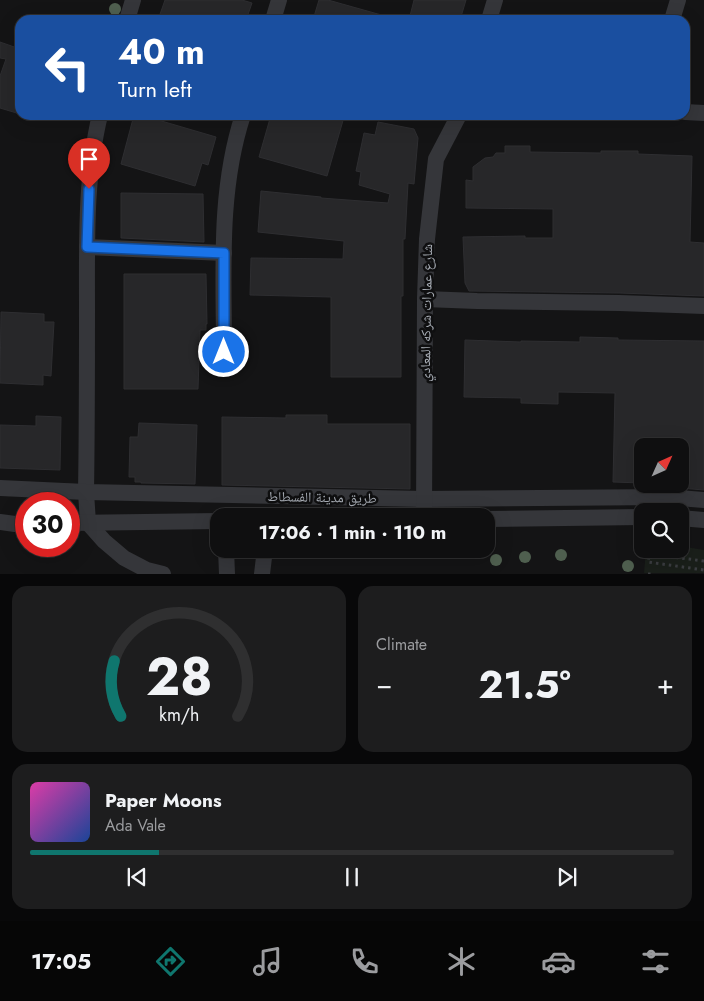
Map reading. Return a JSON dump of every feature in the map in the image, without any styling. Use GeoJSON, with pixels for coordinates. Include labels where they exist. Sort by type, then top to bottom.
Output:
{"type":"FeatureCollection","features":[{"type":"Feature","properties":{"kind":"street"},"geometry":{"type":"LineString","coordinates":[[129,15],[134,0]]}},
{"type":"Feature","properties":{"kind":"street"},"geometry":{"type":"LineString","coordinates":[[274,15],[279,0]]}},
{"type":"Feature","properties":{"kind":"street"},"geometry":{"type":"LineString","coordinates":[[490,15],[495,0]]}},
{"type":"Feature","properties":{"kind":"street"},"geometry":{"type":"LineString","coordinates":[[674,15],[678,0]]}},
{"type":"Feature","properties":{"kind":"street"},"geometry":{"type":"LineString","coordinates":[[690,112],[704,113]]}},
{"type":"Feature","properties":{"kind":"street"},"geometry":{"type":"LineString","coordinates":[[99,120],[89,189],[87,247],[86,492],[88,523],[104,541],[124,558],[147,570],[163,574]]}},
{"type":"Feature","properties":{"kind":"street"},"geometry":{"type":"LineString","coordinates":[[224,352],[226,196],[237,134],[241,120]]}},
{"type":"Feature","properties":{"kind":"street","name":"شارع عمارات شركه المعادي"},"geometry":{"type":"LineString","coordinates":[[424,508],[427,239],[436,159],[456,120]]}},
{"type":"Feature","properties":{"kind":"street"},"geometry":{"type":"LineString","coordinates":[[87,247],[224,253]]}},
{"type":"Feature","properties":{"kind":"street"},"geometry":{"type":"LineString","coordinates":[[426,299],[704,306]]}},
{"type":"Feature","properties":{"kind":"street","name":"طريق مدينة الفسطاط"},"geometry":{"type":"LineString","coordinates":[[0,488],[86,492],[424,500],[666,497],[704,500]]}},
{"type":"Feature","properties":{"kind":"street"},"geometry":{"type":"LineString","coordinates":[[495,519],[634,517]]}},
{"type":"Feature","properties":{"kind":"street"},"geometry":{"type":"LineString","coordinates":[[689,519],[704,520]]}},
{"type":"Feature","properties":{"kind":"street"},"geometry":{"type":"LineString","coordinates":[[80,523],[210,521]]}},
{"type":"Feature","properties":{"kind":"street"},"geometry":{"type":"LineString","coordinates":[[0,522],[15,524]]}},
{"type":"Feature","properties":{"kind":"street"},"geometry":{"type":"LineString","coordinates":[[226,558],[227,574]]}},
{"type":"Feature","properties":{"kind":"street"},"geometry":{"type":"LineString","coordinates":[[262,574],[264,558]]}},
{"type":"Feature","properties":{"kind":"path"},"geometry":{"type":"LineString","coordinates":[[704,561],[649,554],[648,562],[704,570]]}},
{"type":"Feature","properties":{"kind":"shaded area"},"geometry":{"type":"Polygon","coordinates":[[[689,548],[704,550],[704,573],[644,573],[645,558],[689,558],[689,548]]]}},
{"type":"Feature","properties":{"kind":"building"},"geometry":{"type":"Polygon","coordinates":[[[165,0],[242,0],[252,3],[248,15],[160,15],[165,0]]]}},
{"type":"Feature","properties":{"kind":"building"},"geometry":{"type":"Polygon","coordinates":[[[319,0],[328,0],[381,15],[314,15],[319,0]]]}},
{"type":"Feature","properties":{"kind":"building"},"geometry":{"type":"Polygon","coordinates":[[[414,0],[466,0],[462,15],[410,15],[414,0]]]}},
{"type":"Feature","properties":{"kind":"building"},"geometry":{"type":"Polygon","coordinates":[[[0,42],[15,47],[15,112],[0,108],[0,76],[6,59],[0,58],[0,42]]]}},
{"type":"Feature","properties":{"kind":"building"},"geometry":{"type":"Polygon","coordinates":[[[133,120],[158,120],[216,137],[208,165],[202,163],[195,186],[121,164],[133,120]]]}},
{"type":"Feature","properties":{"kind":"building"},"geometry":{"type":"Polygon","coordinates":[[[270,120],[343,120],[327,176],[259,157],[270,120]]]}},
{"type":"Feature","properties":{"kind":"building"},"geometry":{"type":"Polygon","coordinates":[[[378,122],[414,129],[418,138],[414,184],[408,183],[405,239],[403,239],[401,377],[331,377],[331,297],[250,295],[251,258],[343,259],[344,241],[258,232],[261,191],[388,203],[390,194],[359,185],[361,172],[356,171],[364,133],[375,135],[378,122]]]}},
{"type":"Feature","properties":{"kind":"building"},"geometry":{"type":"Polygon","coordinates":[[[505,146],[530,146],[530,152],[601,153],[601,151],[638,151],[638,154],[692,156],[690,242],[704,243],[704,296],[469,291],[465,283],[463,237],[525,236],[525,238],[553,238],[553,209],[466,208],[466,180],[473,181],[473,167],[485,158],[493,157],[496,153],[505,153],[505,146]]]}},
{"type":"Feature","properties":{"kind":"building"},"geometry":{"type":"Polygon","coordinates":[[[121,193],[203,194],[204,242],[121,238],[121,193]]]}},
{"type":"Feature","properties":{"kind":"building"},"geometry":{"type":"Polygon","coordinates":[[[124,274],[206,274],[207,324],[206,330],[200,330],[198,389],[124,389],[124,274]]]}},
{"type":"Feature","properties":{"kind":"building"},"geometry":{"type":"Polygon","coordinates":[[[1,312],[44,314],[44,322],[54,322],[51,376],[43,375],[43,385],[0,383],[1,312]]]}},
{"type":"Feature","properties":{"kind":"building"},"geometry":{"type":"Polygon","coordinates":[[[580,337],[618,338],[618,340],[704,341],[704,490],[689,489],[689,438],[634,438],[634,483],[613,482],[615,393],[558,392],[558,404],[521,403],[521,398],[464,397],[465,340],[580,342],[580,337]]]}},
{"type":"Feature","properties":{"kind":"building"},"geometry":{"type":"Polygon","coordinates":[[[286,415],[327,415],[327,424],[410,424],[410,489],[222,485],[222,417],[286,418],[286,415]]]}},
{"type":"Feature","properties":{"kind":"building"},"geometry":{"type":"Polygon","coordinates":[[[36,416],[61,417],[60,470],[0,468],[0,425],[36,426],[36,416]]]}},
{"type":"Feature","properties":{"kind":"building"},"geometry":{"type":"Polygon","coordinates":[[[139,423],[197,425],[195,484],[141,483],[135,482],[135,477],[129,477],[130,437],[138,437],[139,423]]]}},
{"type":"Feature","properties":{"kind":"route"},"geometry":{"type":"LineString","coordinates":[[89,189],[87,247],[224,253],[224,352]]}}]}
